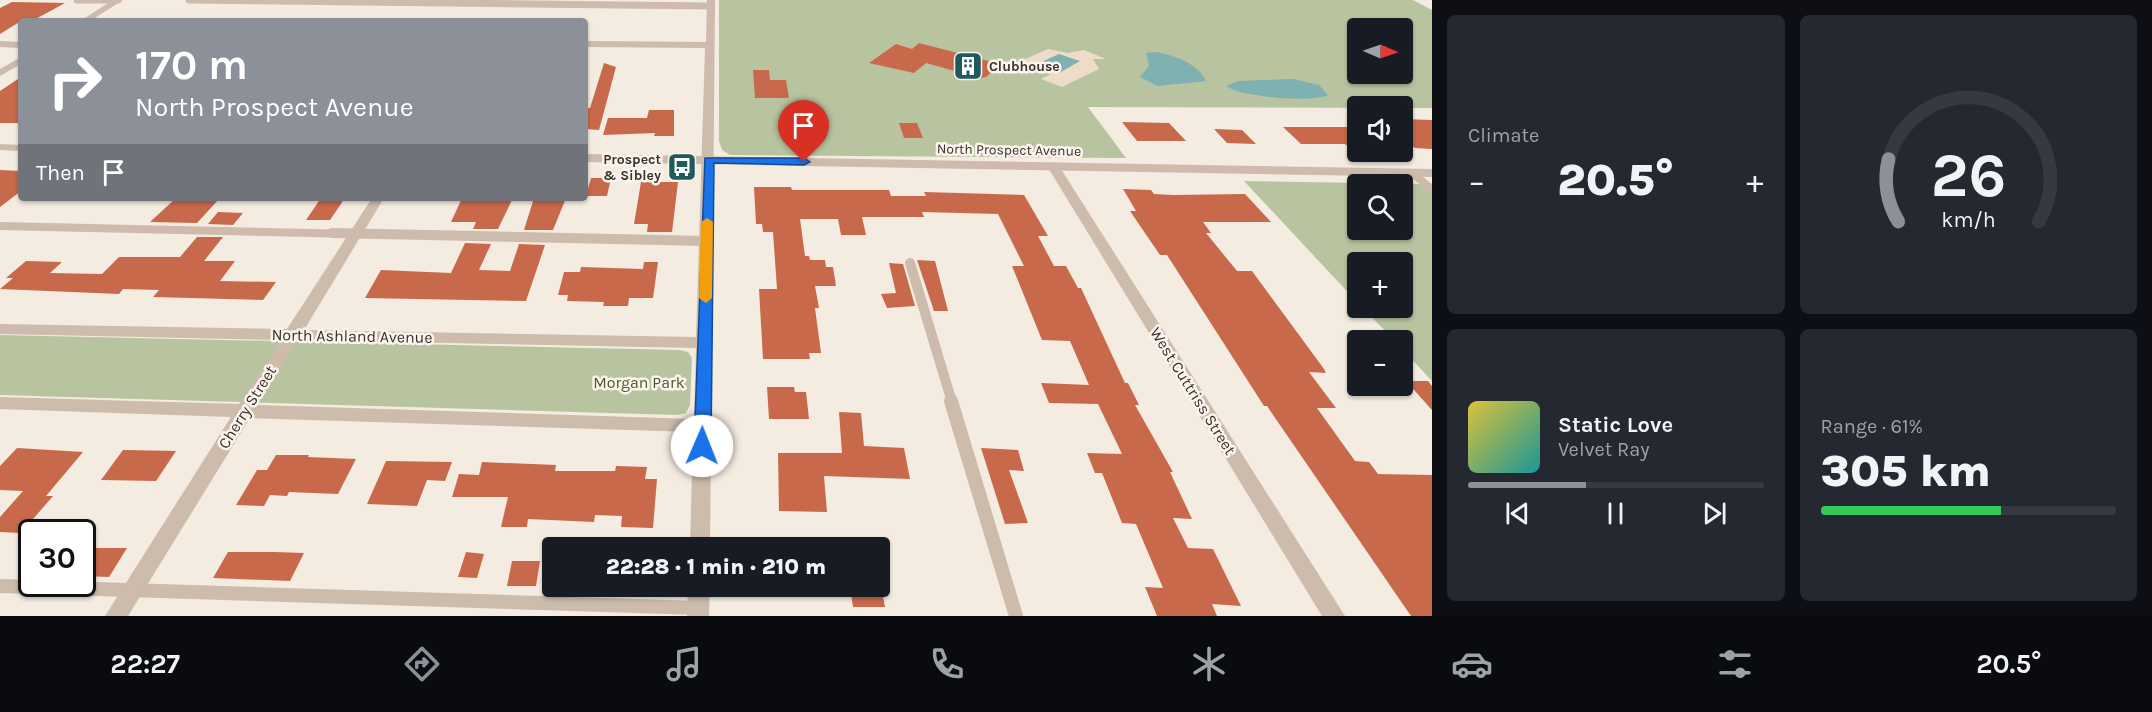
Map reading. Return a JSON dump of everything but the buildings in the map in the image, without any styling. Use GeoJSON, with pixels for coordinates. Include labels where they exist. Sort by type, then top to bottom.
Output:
{"type":"FeatureCollection","features":[{"type":"Feature","properties":{"kind":"street"},"geometry":{"type":"LineString","coordinates":[[89,18],[118,0]]}},
{"type":"Feature","properties":{"kind":"street"},"geometry":{"type":"LineString","coordinates":[[700,537],[711,3]]}},
{"type":"Feature","properties":{"kind":"street"},"geometry":{"type":"LineString","coordinates":[[588,44],[710,45]]}},
{"type":"Feature","properties":{"kind":"street"},"geometry":{"type":"LineString","coordinates":[[0,45],[18,45]]}},
{"type":"Feature","properties":{"kind":"street"},"geometry":{"type":"LineString","coordinates":[[0,73],[18,62]]}},
{"type":"Feature","properties":{"kind":"street"},"geometry":{"type":"LineString","coordinates":[[0,147],[18,148]]}},
{"type":"Feature","properties":{"kind":"street","name":"North Prospect Avenue"},"geometry":{"type":"LineString","coordinates":[[588,158],[1432,173]]}},
{"type":"Feature","properties":{"kind":"street","name":"West Cuttriss Street"},"geometry":{"type":"LineString","coordinates":[[1053,166],[1334,616]]}},
{"type":"Feature","properties":{"kind":"street","name":"Cherry Street"},"geometry":{"type":"LineString","coordinates":[[116,616],[376,201]]}},
{"type":"Feature","properties":{"kind":"street","name":"North Ashland Avenue"},"geometry":{"type":"LineString","coordinates":[[0,329],[705,343]]}},
{"type":"Feature","properties":{"kind":"street"},"geometry":{"type":"LineString","coordinates":[[0,403],[703,426]]}},
{"type":"Feature","properties":{"kind":"lane"},"geometry":{"type":"LineString","coordinates":[[77,0],[118,0]]}},
{"type":"Feature","properties":{"kind":"lane"},"geometry":{"type":"LineString","coordinates":[[189,0],[711,3]]}},
{"type":"Feature","properties":{"kind":"lane"},"geometry":{"type":"LineString","coordinates":[[1412,173],[1432,189]]}},
{"type":"Feature","properties":{"kind":"lane"},"geometry":{"type":"LineString","coordinates":[[0,226],[707,241]]}},
{"type":"Feature","properties":{"kind":"lane"},"geometry":{"type":"LineString","coordinates":[[910,263],[1016,616]]}},
{"type":"Feature","properties":{"kind":"lane"},"geometry":{"type":"LineString","coordinates":[[0,586],[699,603]]}},
{"type":"Feature","properties":{"kind":"green space"},"geometry":{"type":"Polygon","coordinates":[[[719,0],[1413,0],[1432,10],[1432,108],[1413,108],[1413,96],[1347,96],[1347,108],[1088,107],[1126,158],[730,155],[722,150],[719,141],[719,0]]]}},
{"type":"Feature","properties":{"kind":"green space"},"geometry":{"type":"Polygon","coordinates":[[[1244,181],[1347,183],[1347,240],[1413,240],[1413,184],[1432,184],[1432,381],[1413,361],[1413,330],[1384,330],[1373,318],[1413,318],[1413,252],[1347,252],[1347,291],[1244,181]]]}},
{"type":"Feature","properties":{"kind":"green space","name":"Morgan Park"},"geometry":{"type":"Polygon","coordinates":[[[0,335],[680,350],[688,352],[692,358],[690,405],[686,413],[678,415],[0,395],[0,335]]]}},
{"type":"Feature","properties":{"kind":"shaded area"},"geometry":{"type":"Polygon","coordinates":[[[1048,49],[1068,53],[1084,50],[1106,59],[1093,59],[1099,69],[1062,87],[1041,79],[1051,74],[1024,63],[1023,60],[1048,49]]]}},
{"type":"Feature","properties":{"kind":"water"},"geometry":{"type":"Polygon","coordinates":[[[1156,52],[1170,55],[1192,65],[1206,81],[1158,86],[1140,77],[1149,66],[1146,53],[1156,52]]]}},
{"type":"Feature","properties":{"kind":"water"},"geometry":{"type":"Polygon","coordinates":[[[1059,54],[1080,61],[1059,73],[1035,65],[1059,54]]]}},
{"type":"Feature","properties":{"kind":"water"},"geometry":{"type":"Polygon","coordinates":[[[1293,79],[1319,85],[1328,95],[1308,99],[1277,98],[1246,93],[1226,86],[1238,81],[1293,79]]]}},
{"type":"Feature","properties":{"kind":"slow traffic"},"geometry":{"type":"LineString","coordinates":[[706,298],[707,222]]}},
{"type":"Feature","properties":{"kind":"place","name":"Clubhouse"},"geometry":{"type":"Point","coordinates":[968,66]}},
{"type":"Feature","properties":{"kind":"place","name":"Prospect & Sibley"},"geometry":{"type":"Point","coordinates":[682,167]}},
{"type":"Feature","properties":{"kind":"route"},"geometry":{"type":"LineString","coordinates":[[702,446],[709,160],[804,162]]}}]}
